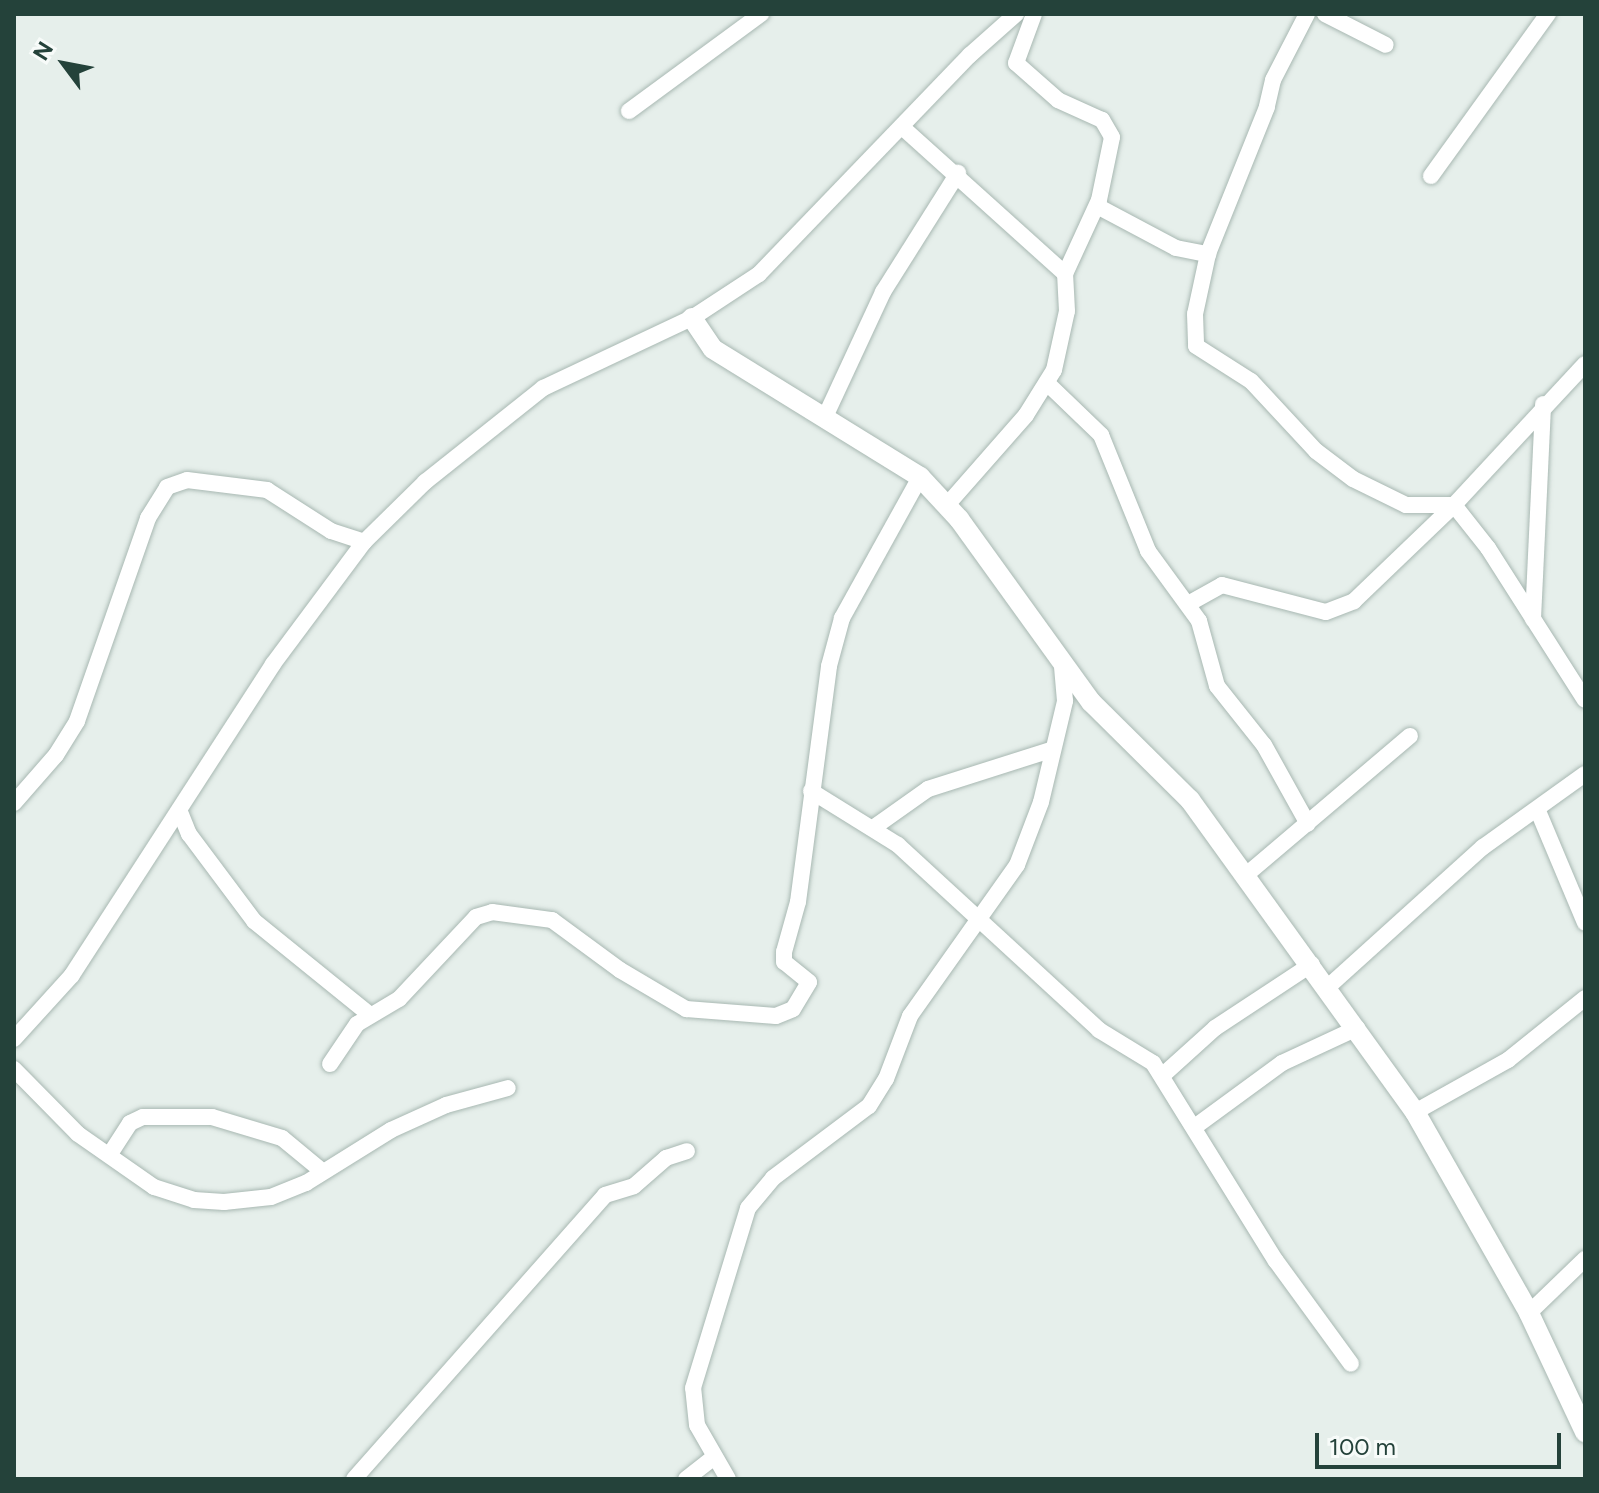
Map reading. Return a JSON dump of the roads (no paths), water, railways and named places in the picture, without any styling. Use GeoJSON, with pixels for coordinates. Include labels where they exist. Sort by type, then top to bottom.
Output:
{"type":"FeatureCollection","features":[{"type":"Feature","properties":{"kind":"street"},"geometry":{"type":"LineString","coordinates":[[629,111],[761,14]]}},
{"type":"Feature","properties":{"kind":"street"},"geometry":{"type":"LineString","coordinates":[[14,1039],[72,975],[273,664],[364,542],[425,482],[543,388],[692,318],[793,244],[902,127],[1016,14]]}},
{"type":"Feature","properties":{"kind":"street"},"geometry":{"type":"LineString","coordinates":[[947,505],[1048,384],[1063,334],[1065,274],[1097,206],[1112,130],[1102,120],[1058,100],[1016,63],[1034,14]]}},
{"type":"Feature","properties":{"kind":"street"},"geometry":{"type":"LineString","coordinates":[[1307,14],[1273,80],[1267,107],[1208,254],[1195,314],[1199,351],[1243,375],[1316,451],[1353,479],[1406,505],[1454,505]]}},
{"type":"Feature","properties":{"kind":"street"},"geometry":{"type":"LineString","coordinates":[[1325,14],[1386,45]]}},
{"type":"Feature","properties":{"kind":"street"},"geometry":{"type":"LineString","coordinates":[[1431,176],[1548,14]]}},
{"type":"Feature","properties":{"kind":"street"},"geometry":{"type":"LineString","coordinates":[[902,127],[958,173],[1027,244],[1065,274]]}},
{"type":"Feature","properties":{"kind":"street"},"geometry":{"type":"LineString","coordinates":[[825,417],[883,292],[958,173]]}},
{"type":"Feature","properties":{"kind":"street"},"geometry":{"type":"LineString","coordinates":[[1097,206],[1176,248],[1208,254]]}},
{"type":"Feature","properties":{"kind":"street"},"geometry":{"type":"LineString","coordinates":[[692,318],[713,349],[920,477],[947,505],[1062,668],[1190,800],[1329,986],[1415,1112],[1529,1313],[1585,1432]]}},
{"type":"Feature","properties":{"kind":"street"},"geometry":{"type":"LineString","coordinates":[[1188,604],[1222,585],[1307,608],[1341,609],[1454,505],[1543,404],[1585,364]]}},
{"type":"Feature","properties":{"kind":"street"},"geometry":{"type":"LineString","coordinates":[[1048,384],[1101,435],[1148,551],[1188,604],[1206,640],[1217,686],[1264,745],[1308,824]]}},
{"type":"Feature","properties":{"kind":"street"},"geometry":{"type":"LineString","coordinates":[[1533,619],[1543,404]]}},
{"type":"Feature","properties":{"kind":"street"},"geometry":{"type":"LineString","coordinates":[[330,1064],[357,1024],[421,980],[476,917],[492,912],[552,920],[620,970],[686,1009],[776,1016],[793,1009],[809,982],[784,962],[784,952],[798,902],[820,711],[842,618],[920,477]]}},
{"type":"Feature","properties":{"kind":"street"},"geometry":{"type":"LineString","coordinates":[[14,803],[56,755],[77,721],[148,518],[167,487],[187,480],[267,490],[331,531],[364,542]]}},
{"type":"Feature","properties":{"kind":"street"},"geometry":{"type":"LineString","coordinates":[[1454,505],[1585,700]]}},
{"type":"Feature","properties":{"kind":"street"},"geometry":{"type":"LineString","coordinates":[[728,1479],[697,1425],[693,1388],[748,1208],[773,1178],[869,1106],[886,1079],[910,1016],[1017,865],[1032,831],[1065,701],[1062,668]]}},
{"type":"Feature","properties":{"kind":"street"},"geometry":{"type":"LineString","coordinates":[[1246,875],[1410,736]]}},
{"type":"Feature","properties":{"kind":"street"},"geometry":{"type":"LineString","coordinates":[[873,828],[928,789],[1051,750]]}},
{"type":"Feature","properties":{"kind":"street"},"geometry":{"type":"LineString","coordinates":[[1329,986],[1483,847],[1538,811],[1585,774]]}},
{"type":"Feature","properties":{"kind":"street"},"geometry":{"type":"LineString","coordinates":[[811,791],[873,828],[919,862],[979,922],[1099,1030],[1163,1075],[1276,1261],[1351,1364]]}},
{"type":"Feature","properties":{"kind":"street"},"geometry":{"type":"LineString","coordinates":[[1538,811],[1585,923]]}},
{"type":"Feature","properties":{"kind":"street"},"geometry":{"type":"LineString","coordinates":[[180,812],[189,834],[254,921],[370,1015]]}},
{"type":"Feature","properties":{"kind":"street"},"geometry":{"type":"LineString","coordinates":[[1163,1075],[1215,1028],[1312,964]]}},
{"type":"Feature","properties":{"kind":"street"},"geometry":{"type":"LineString","coordinates":[[1415,1112],[1508,1060],[1585,998]]}},
{"type":"Feature","properties":{"kind":"street"},"geometry":{"type":"LineString","coordinates":[[1196,1126],[1282,1063],[1357,1028]]}},
{"type":"Feature","properties":{"kind":"street"},"geometry":{"type":"LineString","coordinates":[[14,1069],[78,1134],[154,1187],[194,1200],[271,1197],[405,1123],[446,1105],[508,1088]]}},
{"type":"Feature","properties":{"kind":"street"},"geometry":{"type":"LineString","coordinates":[[110,1154],[130,1123],[143,1117],[212,1117],[282,1138],[322,1171]]}},
{"type":"Feature","properties":{"kind":"street"},"geometry":{"type":"LineString","coordinates":[[354,1479],[608,1191],[634,1186],[666,1158],[687,1151]]}},
{"type":"Feature","properties":{"kind":"street"},"geometry":{"type":"LineString","coordinates":[[1529,1313],[1585,1259]]}},
{"type":"Feature","properties":{"kind":"street"},"geometry":{"type":"LineString","coordinates":[[686,1479],[714,1457]]}}]}
